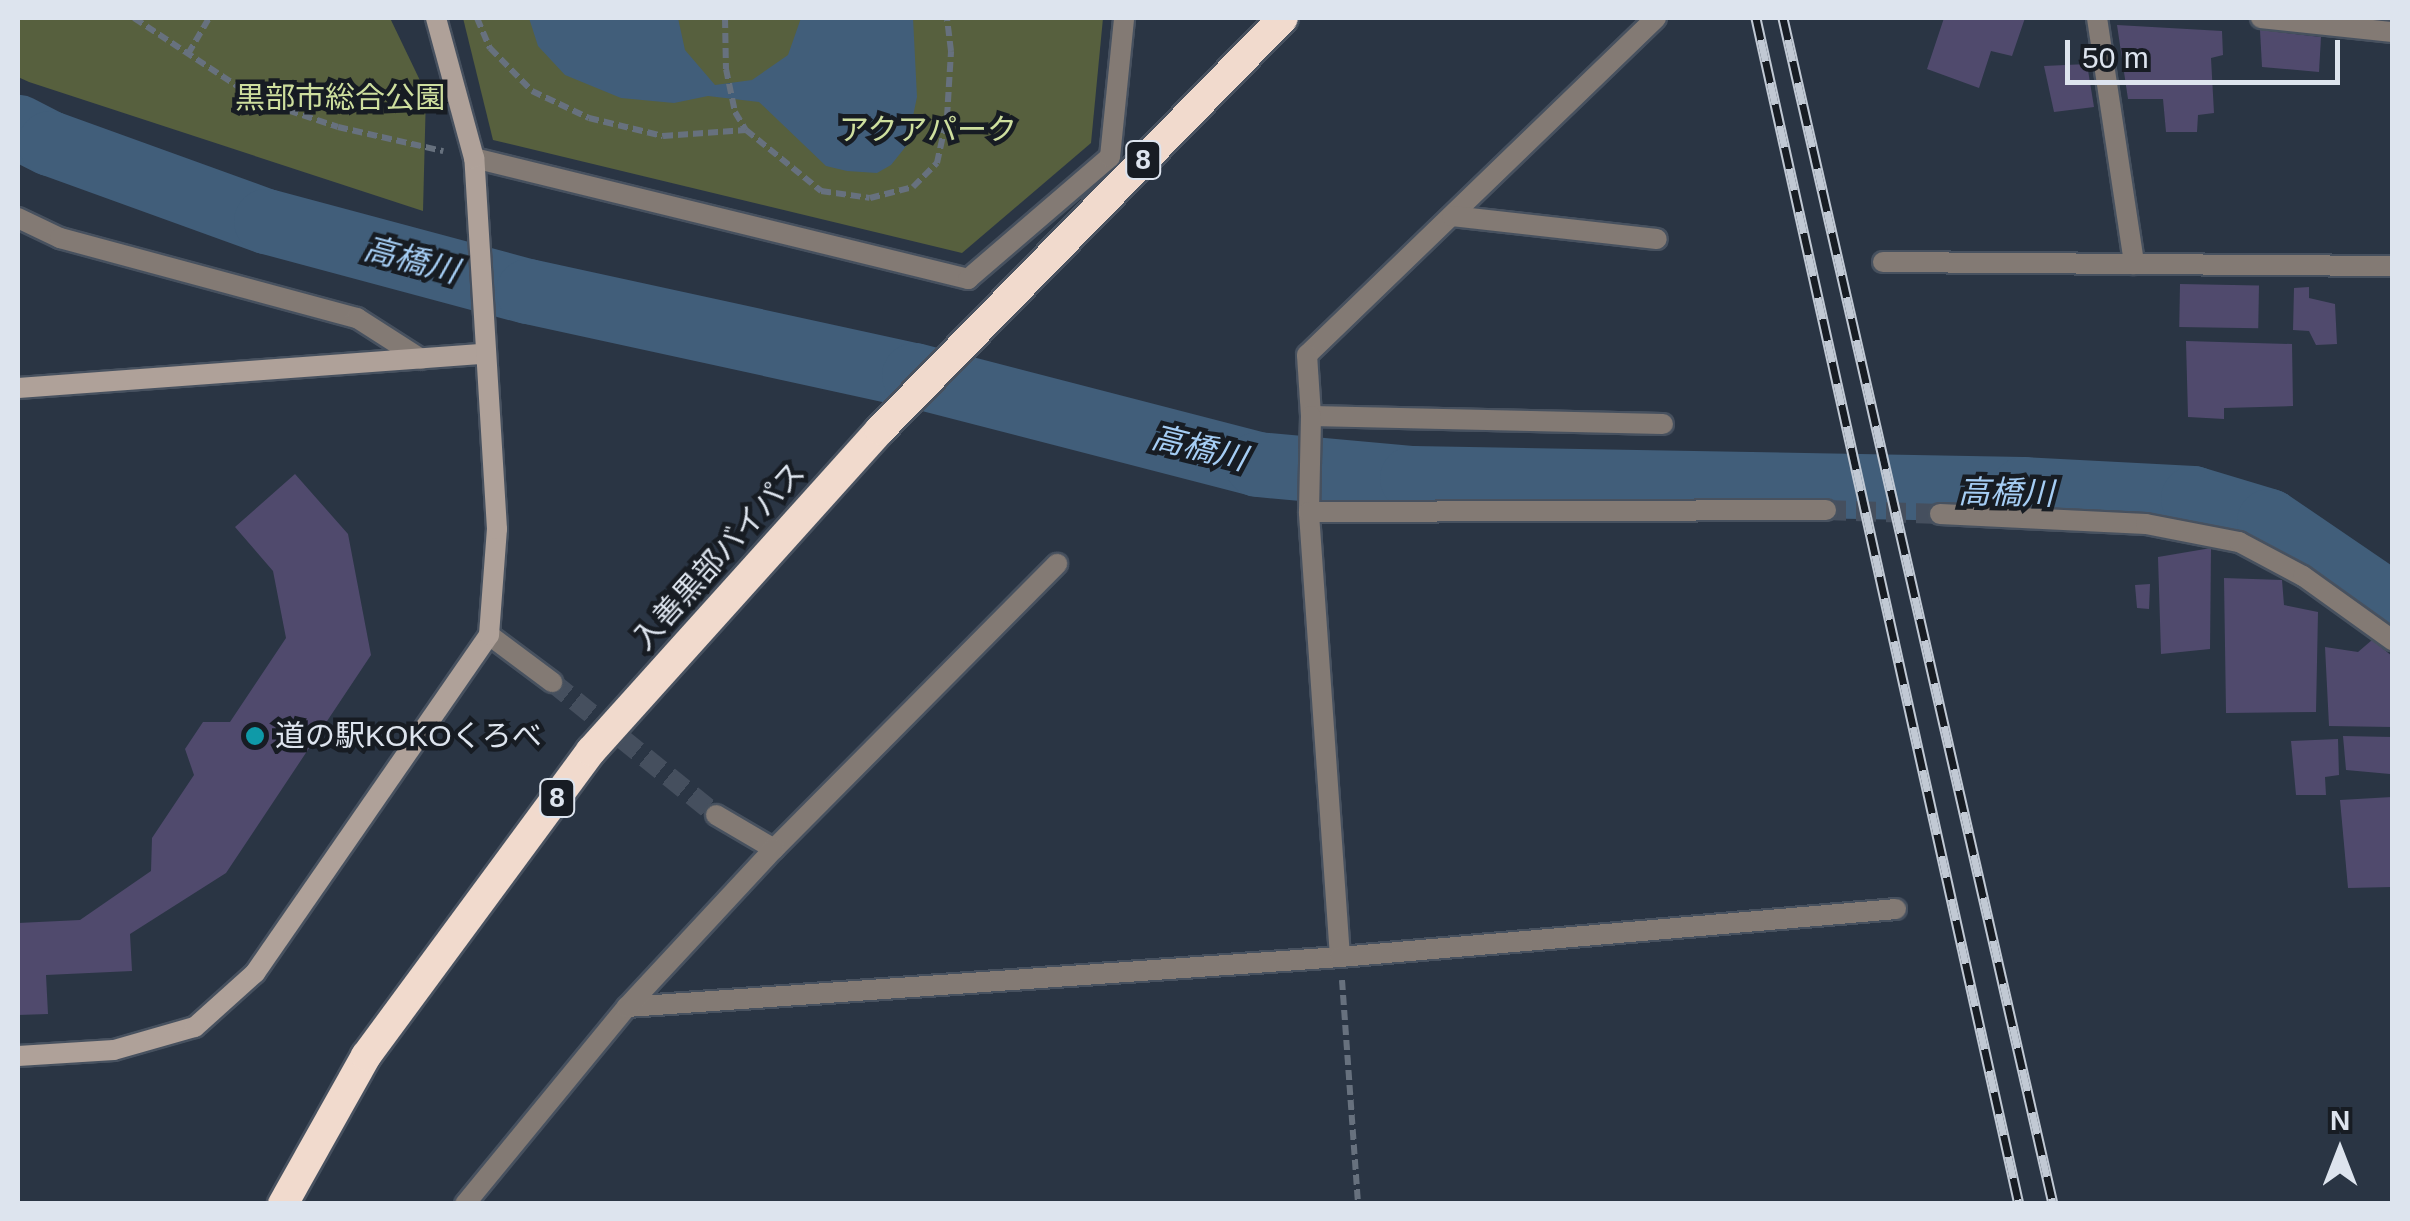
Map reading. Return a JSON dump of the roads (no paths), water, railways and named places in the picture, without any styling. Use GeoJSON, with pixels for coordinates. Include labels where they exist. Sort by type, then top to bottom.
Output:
{"type":"FeatureCollection","features":[{"type":"Feature","properties":{"kind":"highway","name":"入善黒部バイパス"},"geometry":{"type":"LineString","coordinates":[[283,1204],[366,1056],[591,751],[880,430],[1283,18]]}},
{"type":"Feature","properties":{"kind":"street"},"geometry":{"type":"LineString","coordinates":[[18,1056],[114,1050],[195,1028],[255,973],[489,635],[496,529],[474,158],[436,18]]}},
{"type":"Feature","properties":{"kind":"street"},"geometry":{"type":"LineString","coordinates":[[474,158],[968,279],[1110,158],[1124,18]]}},
{"type":"Feature","properties":{"kind":"street"},"geometry":{"type":"LineString","coordinates":[[1340,956],[1308,512],[1307,355],[1656,18]]}},
{"type":"Feature","properties":{"kind":"street"},"geometry":{"type":"LineString","coordinates":[[2097,18],[2134,264]]}},
{"type":"Feature","properties":{"kind":"street"},"geometry":{"type":"LineString","coordinates":[[2261,18],[2392,32]]}},
{"type":"Feature","properties":{"kind":"street"},"geometry":{"type":"LineString","coordinates":[[1452,216],[1657,239]]}},
{"type":"Feature","properties":{"kind":"street"},"geometry":{"type":"LineString","coordinates":[[18,218],[60,238],[357,318],[421,359]]}},
{"type":"Feature","properties":{"kind":"street"},"geometry":{"type":"LineString","coordinates":[[1883,262],[2392,266]]}},
{"type":"Feature","properties":{"kind":"street"},"geometry":{"type":"LineString","coordinates":[[18,388],[484,354]]}},
{"type":"Feature","properties":{"kind":"street"},"geometry":{"type":"LineString","coordinates":[[1310,416],[1663,424]]}},
{"type":"Feature","properties":{"kind":"street"},"geometry":{"type":"LineString","coordinates":[[1308,512],[1826,510]]}},
{"type":"Feature","properties":{"kind":"street"},"geometry":{"type":"LineString","coordinates":[[1940,514],[2146,524],[2238,542],[2303,576],[2392,640]]}},
{"type":"Feature","properties":{"kind":"street"},"geometry":{"type":"LineString","coordinates":[[465,1204],[627,1007],[774,849],[1057,564]]}},
{"type":"Feature","properties":{"kind":"street"},"geometry":{"type":"LineString","coordinates":[[489,635],[552,682]]}},
{"type":"Feature","properties":{"kind":"street"},"geometry":{"type":"LineString","coordinates":[[716,815],[774,849]]}},
{"type":"Feature","properties":{"kind":"street"},"geometry":{"type":"LineString","coordinates":[[627,1007],[1340,956],[1896,909]]}},
{"type":"Feature","properties":{"kind":"water"},"geometry":{"type":"Polygon","coordinates":[[[529,18],[678,18],[685,50],[715,85],[752,80],[788,55],[801,18],[913,18],[917,97],[907,145],[891,165],[877,173],[847,171],[826,166],[759,102],[708,96],[674,103],[621,98],[565,75],[538,46],[529,18]]]}},
{"type":"Feature","properties":{"kind":"waterway","name":"高橋川"},"geometry":{"type":"LineString","coordinates":[[18,127],[50,143],[266,221],[528,291],[914,375],[1257,464],[1412,478],[2023,489],[2193,498],[2269,521],[2392,605]]}},
{"type":"Feature","properties":{"kind":"tunnel"},"geometry":{"type":"LineString","coordinates":[[1826,510],[1940,514]]}},
{"type":"Feature","properties":{"kind":"tunnel"},"geometry":{"type":"LineString","coordinates":[[552,682],[716,815]]}},
{"type":"Feature","properties":{"kind":"railway"},"geometry":{"type":"LineString","coordinates":[[1756,18],[2019,1204]]}},
{"type":"Feature","properties":{"kind":"railway"},"geometry":{"type":"LineString","coordinates":[[1783,18],[2053,1204]]}},
{"type":"Feature","properties":{"kind":"place","name":"道の駅KOKOくろべ"},"geometry":{"type":"Point","coordinates":[255,736]}},
{"type":"Feature","properties":{"kind":"park label","name":"黒部市総合公園"},"geometry":{"type":"Point","coordinates":[340,98]}},
{"type":"Feature","properties":{"kind":"park label","name":"アクアパーク"},"geometry":{"type":"Point","coordinates":[928,130]}}]}
